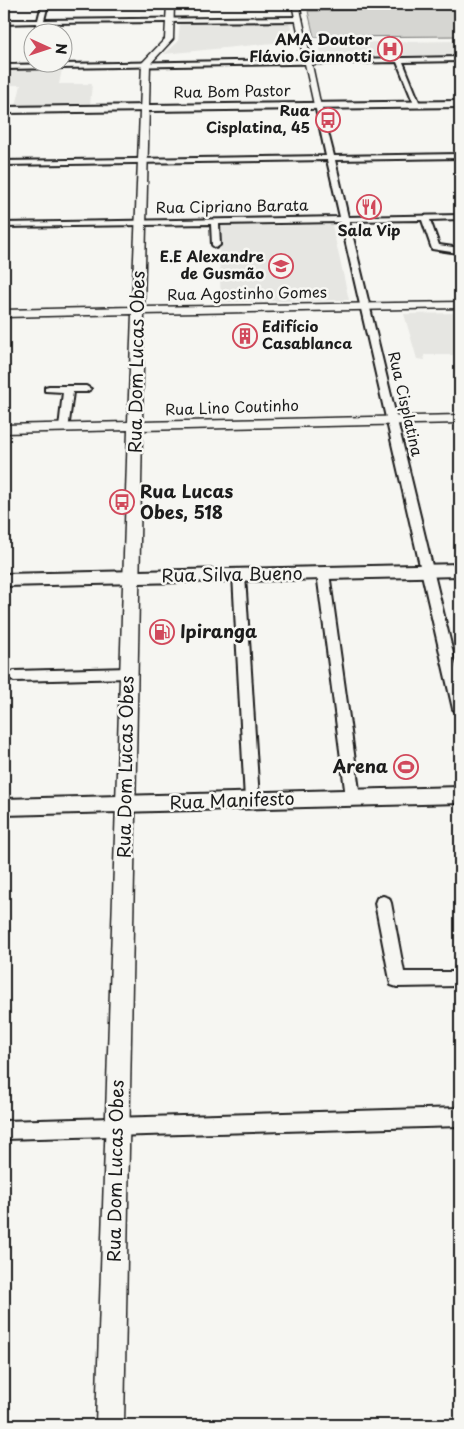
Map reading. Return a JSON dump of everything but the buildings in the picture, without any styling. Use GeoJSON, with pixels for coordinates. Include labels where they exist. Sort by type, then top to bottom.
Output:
{"type":"FeatureCollection","features":[{"type":"Feature","properties":{"kind":"main road","name":"Rua Bom Pastor"},"geometry":{"type":"LineString","coordinates":[[4,110],[460,104]]}},
{"type":"Feature","properties":{"kind":"main road","name":"Rua Silva Bueno"},"geometry":{"type":"LineString","coordinates":[[4,580],[460,570]]}},
{"type":"Feature","properties":{"kind":"main road","name":"Rua Manifesto"},"geometry":{"type":"LineString","coordinates":[[4,808],[460,795]]}},
{"type":"Feature","properties":{"kind":"street"},"geometry":{"type":"LineString","coordinates":[[40,21],[45,4]]}},
{"type":"Feature","properties":{"kind":"street"},"geometry":{"type":"LineString","coordinates":[[146,63],[169,39],[170,4]]}},
{"type":"Feature","properties":{"kind":"street"},"geometry":{"type":"LineString","coordinates":[[295,4],[318,106]]}},
{"type":"Feature","properties":{"kind":"street"},"geometry":{"type":"LineString","coordinates":[[4,22],[299,18]]}},
{"type":"Feature","properties":{"kind":"street"},"geometry":{"type":"LineString","coordinates":[[4,67],[30,63],[460,59]]}},
{"type":"Feature","properties":{"kind":"street"},"geometry":{"type":"LineString","coordinates":[[399,60],[418,104]]}},
{"type":"Feature","properties":{"kind":"street","name":"Rua Dom Lucas Obes"},"geometry":{"type":"LineString","coordinates":[[110,1425],[136,427],[137,311],[146,63]]}},
{"type":"Feature","properties":{"kind":"street","name":"Rua Cisplatina"},"geometry":{"type":"LineString","coordinates":[[318,106],[460,709]]}},
{"type":"Feature","properties":{"kind":"street"},"geometry":{"type":"LineString","coordinates":[[4,163],[460,156]]}},
{"type":"Feature","properties":{"kind":"street","name":"Rua Cipriano Barata"},"geometry":{"type":"LineString","coordinates":[[4,225],[460,217]]}},
{"type":"Feature","properties":{"kind":"street"},"geometry":{"type":"LineString","coordinates":[[425,218],[435,247],[458,250]]}},
{"type":"Feature","properties":{"kind":"street"},"geometry":{"type":"LineString","coordinates":[[215,221],[216,245]]}},
{"type":"Feature","properties":{"kind":"street","name":"Rua Agostinho Gomes"},"geometry":{"type":"LineString","coordinates":[[4,313],[460,305]]}},
{"type":"Feature","properties":{"kind":"street"},"geometry":{"type":"LineString","coordinates":[[49,389],[86,389]]}},
{"type":"Feature","properties":{"kind":"street"},"geometry":{"type":"LineString","coordinates":[[64,428],[68,389]]}},
{"type":"Feature","properties":{"kind":"street","name":"Rua Lino Coutinho"},"geometry":{"type":"LineString","coordinates":[[4,429],[460,419]]}},
{"type":"Feature","properties":{"kind":"street"},"geometry":{"type":"LineString","coordinates":[[323,573],[353,797]]}},
{"type":"Feature","properties":{"kind":"street"},"geometry":{"type":"LineString","coordinates":[[239,575],[252,800]]}},
{"type":"Feature","properties":{"kind":"street"},"geometry":{"type":"LineString","coordinates":[[14,676],[129,673]]}},
{"type":"Feature","properties":{"kind":"street"},"geometry":{"type":"LineString","coordinates":[[383,903],[397,980],[460,979]]}},
{"type":"Feature","properties":{"kind":"street"},"geometry":{"type":"LineString","coordinates":[[4,1130],[460,1117]]}},
{"type":"Feature","properties":{"kind":"shaded area"},"geometry":{"type":"Polygon","coordinates":[[[372,4],[460,4],[460,36],[314,37],[308,11],[368,10],[373,9],[372,4]]]}},
{"type":"Feature","properties":{"kind":"shaded area"},"geometry":{"type":"Polygon","coordinates":[[[287,21],[290,23],[294,41],[164,54],[178,42],[180,22],[287,21]]]}},
{"type":"Feature","properties":{"kind":"shaded area","name":"AMA Doutor Flávio Giannotti"},"geometry":{"type":"Polygon","coordinates":[[[460,41],[460,55],[322,56],[318,43],[460,41]]]}},
{"type":"Feature","properties":{"kind":"shaded area"},"geometry":{"type":"Polygon","coordinates":[[[10,70],[22,70],[22,72],[61,72],[59,84],[92,84],[90,105],[16,106],[21,85],[4,85],[7,72],[10,70]]]}},
{"type":"Feature","properties":{"kind":"shaded area","name":"E.E Alexandre de Gusmão"},"geometry":{"type":"Polygon","coordinates":[[[332,225],[349,300],[221,302],[218,226],[332,225]]]}},
{"type":"Feature","properties":{"kind":"shaded area"},"geometry":{"type":"Polygon","coordinates":[[[460,313],[460,355],[424,355],[425,360],[417,359],[404,314],[460,313]]]}},
{"type":"Feature","properties":{"kind":"place","name":"AMA Doutor Flávio Giannotti"},"geometry":{"type":"Point","coordinates":[390,49]}},
{"type":"Feature","properties":{"kind":"place","name":"Rua Cisplatina, 45"},"geometry":{"type":"Point","coordinates":[328,120]}},
{"type":"Feature","properties":{"kind":"place","name":"Sala Vip"},"geometry":{"type":"Point","coordinates":[369,207]}},
{"type":"Feature","properties":{"kind":"place","name":"E.E Alexandre de Gusmão"},"geometry":{"type":"Point","coordinates":[281,266]}},
{"type":"Feature","properties":{"kind":"place","name":"Edifício Casablanca"},"geometry":{"type":"Point","coordinates":[245,336]}},
{"type":"Feature","properties":{"kind":"place","name":"Rua Lucas Obes, 518"},"geometry":{"type":"Point","coordinates":[122,502]}},
{"type":"Feature","properties":{"kind":"place","name":"Ipiranga"},"geometry":{"type":"Point","coordinates":[162,632]}},
{"type":"Feature","properties":{"kind":"place","name":"Arena"},"geometry":{"type":"Point","coordinates":[406,767]}}]}
